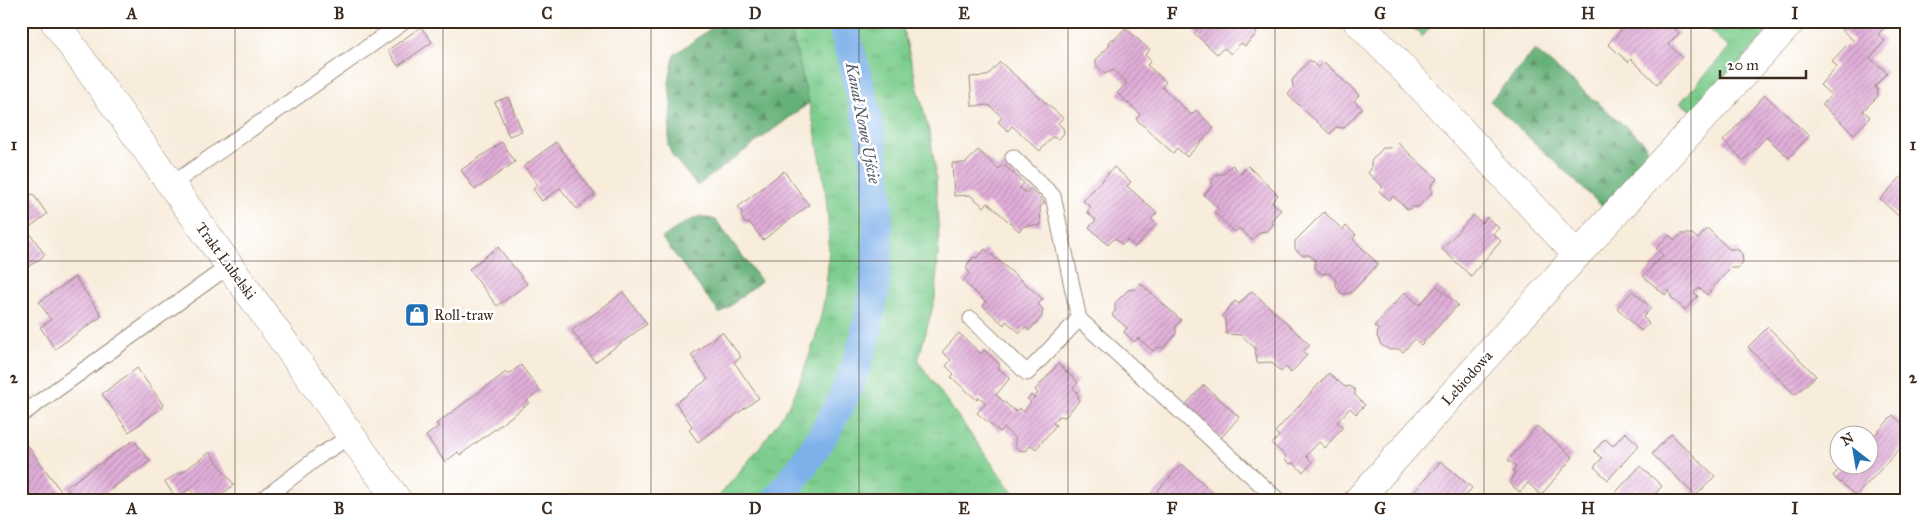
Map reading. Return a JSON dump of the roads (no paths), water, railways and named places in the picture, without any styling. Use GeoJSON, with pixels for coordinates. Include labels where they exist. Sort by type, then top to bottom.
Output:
{"type":"FeatureCollection","features":[{"type":"Feature","properties":{"kind":"street","name":"Trakt Lubelski"},"geometry":{"type":"LineString","coordinates":[[54,21],[398,501]]}},
{"type":"Feature","properties":{"kind":"street"},"geometry":{"type":"LineString","coordinates":[[1357,21],[1423,89],[1577,255]]}},
{"type":"Feature","properties":{"kind":"street","name":"Lebiodowa"},"geometry":{"type":"LineString","coordinates":[[1357,501],[1577,255],[1792,21]]}},
{"type":"Feature","properties":{"kind":"lane"},"geometry":{"type":"LineString","coordinates":[[171,185],[406,21]]}},
{"type":"Feature","properties":{"kind":"lane"},"geometry":{"type":"LineString","coordinates":[[1013,157],[1054,196],[1079,319],[1279,501]]}},
{"type":"Feature","properties":{"kind":"lane"},"geometry":{"type":"LineString","coordinates":[[21,415],[229,266]]}},
{"type":"Feature","properties":{"kind":"lane"},"geometry":{"type":"LineString","coordinates":[[971,319],[1027,373],[1079,319]]}},
{"type":"Feature","properties":{"kind":"lane"},"geometry":{"type":"LineString","coordinates":[[261,501],[322,454],[351,436]]}},
{"type":"Feature","properties":{"kind":"waterway","name":"Kanał Nowe Ujście"},"geometry":{"type":"LineString","coordinates":[[776,501],[818,444],[843,398],[861,352],[869,321],[874,289],[878,224],[874,159],[860,88],[842,21]]}},
{"type":"Feature","properties":{"kind":"place","name":"Roll-traw"},"geometry":{"type":"Point","coordinates":[417,315]}}]}
